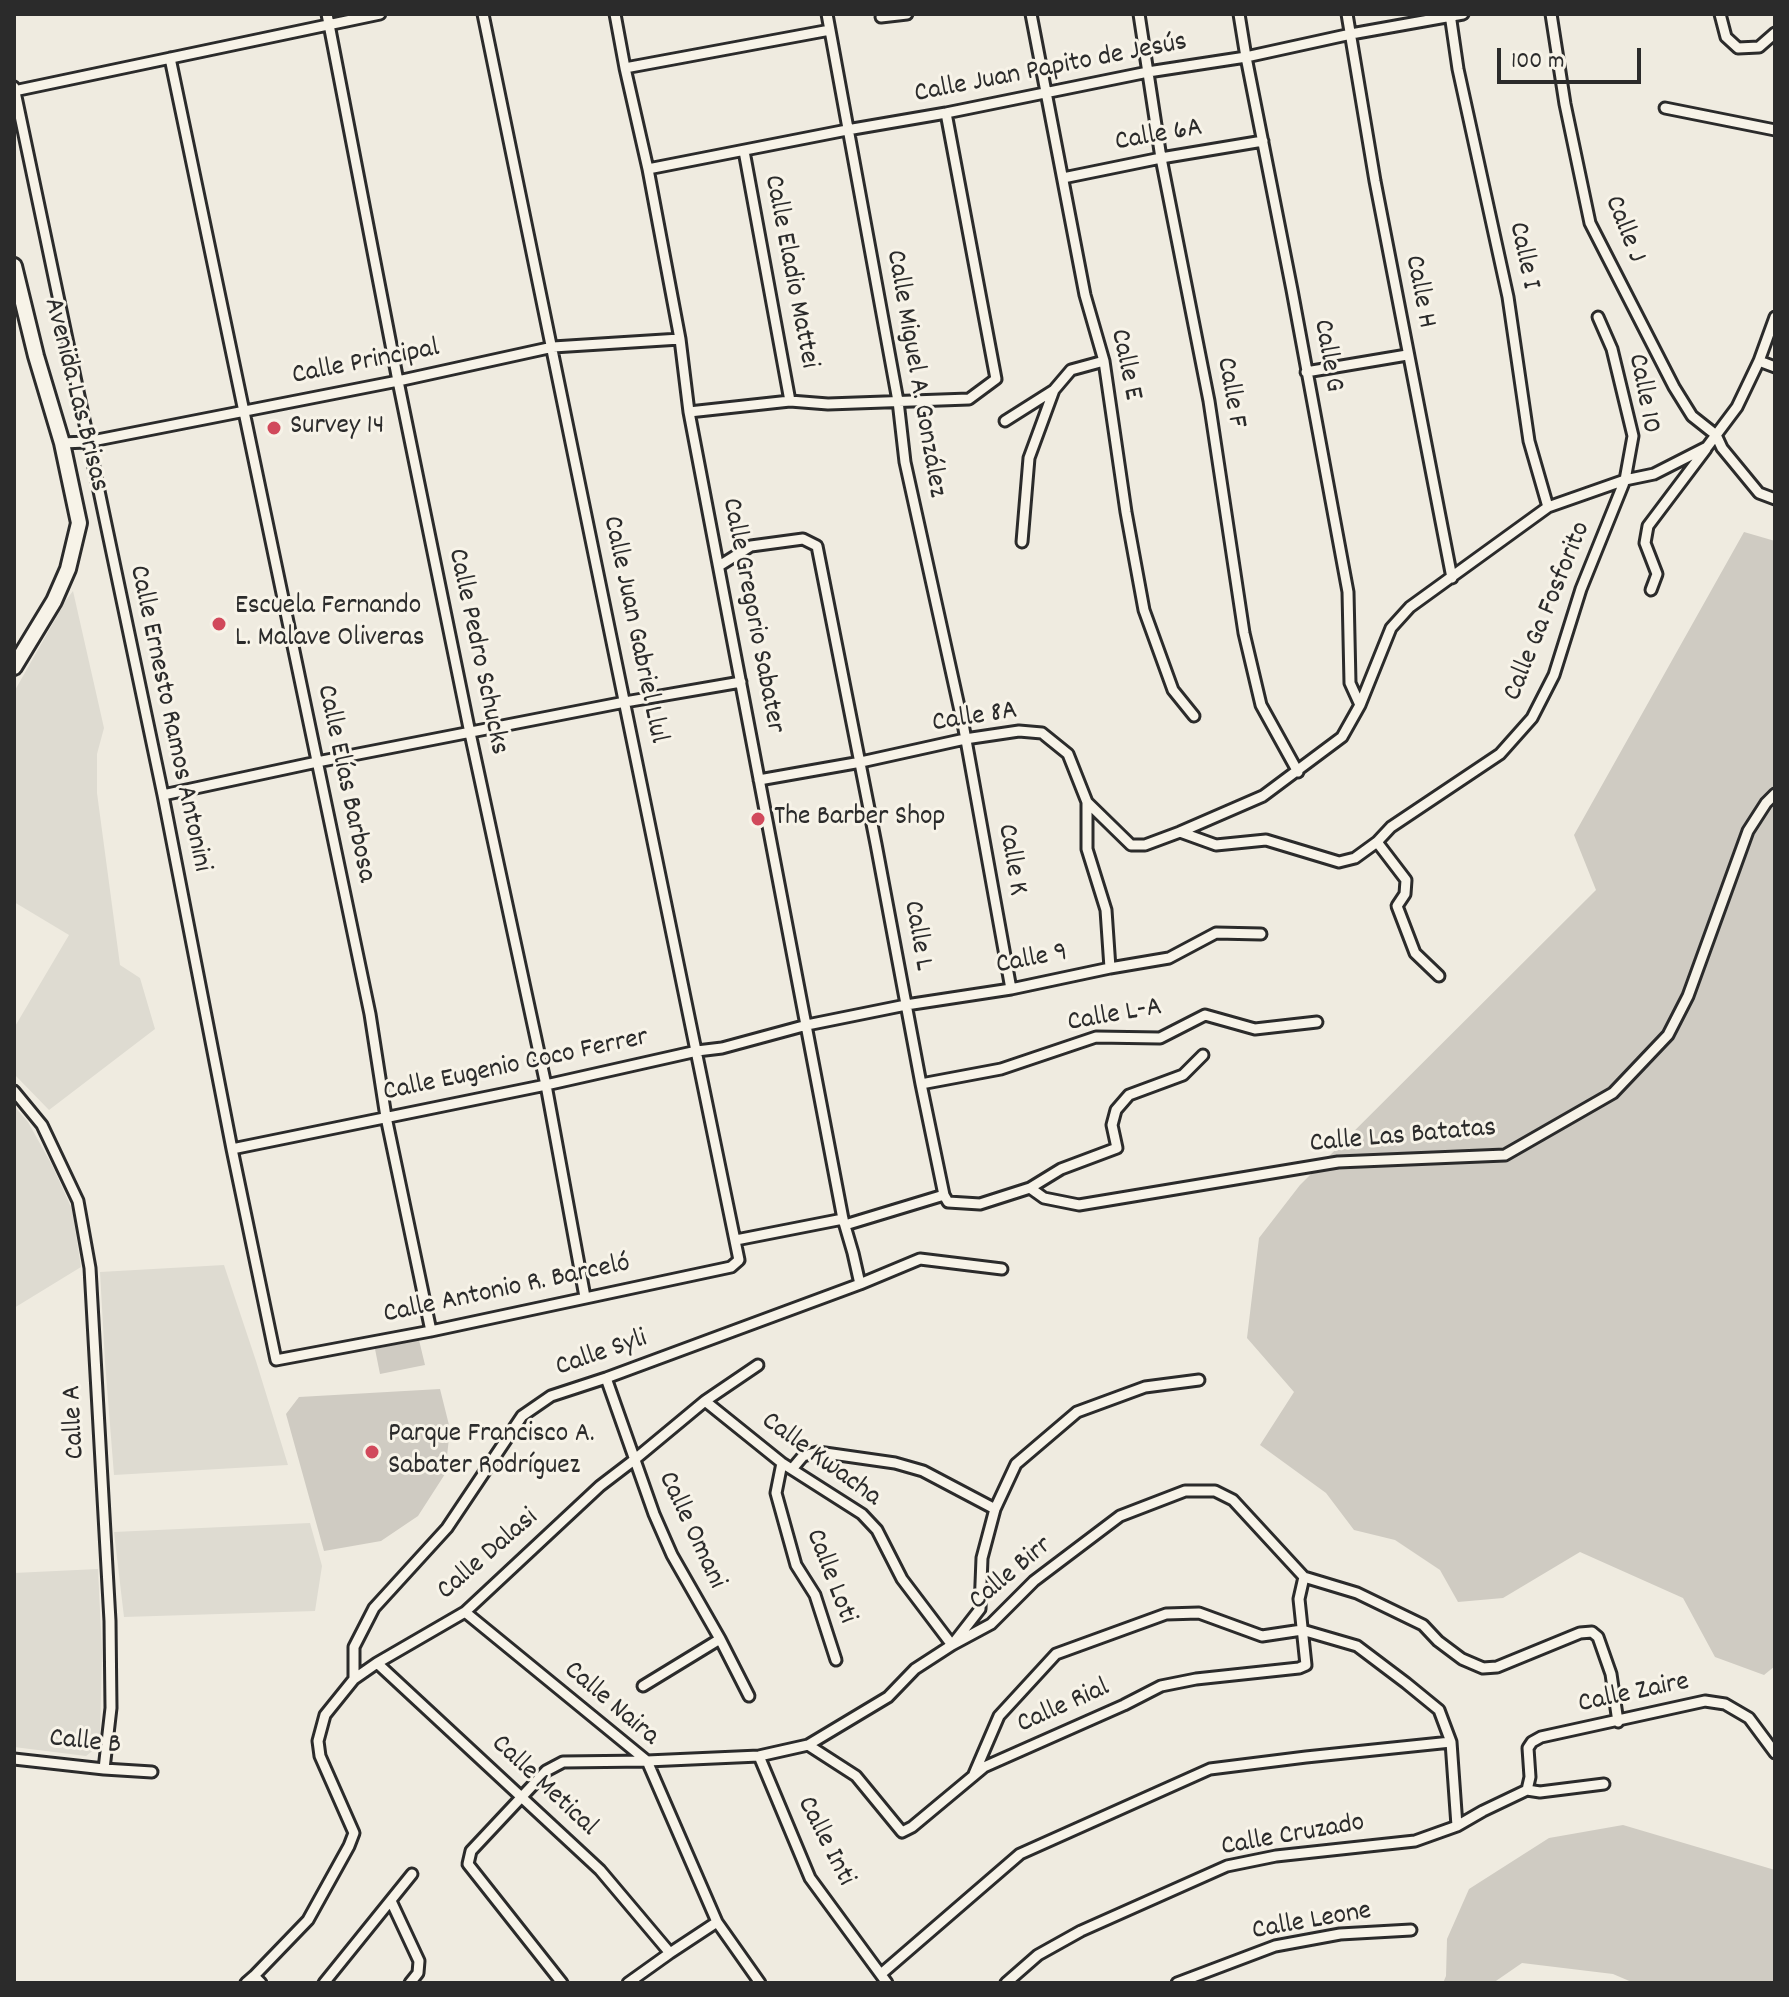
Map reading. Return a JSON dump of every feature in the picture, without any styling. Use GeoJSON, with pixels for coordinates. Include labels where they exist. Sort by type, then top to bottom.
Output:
{"type":"FeatureCollection","features":[{"type":"Feature","properties":{"kind":"street"},"geometry":{"type":"LineString","coordinates":[[14,89],[170,58],[328,19],[380,14]]}},
{"type":"Feature","properties":{"kind":"street","name":"Calle Juan Gabriel Llul"},"geometry":{"type":"LineString","coordinates":[[483,14],[738,1255]]}},
{"type":"Feature","properties":{"kind":"street","name":"Calle Gregorio Sabater"},"geometry":{"type":"LineString","coordinates":[[615,14],[648,169],[680,339],[689,412],[844,1222],[860,1284]]}},
{"type":"Feature","properties":{"kind":"street","name":"Calle Miguel A. González"},"geometry":{"type":"LineString","coordinates":[[827,14],[898,401],[905,462],[965,739]]}},
{"type":"Feature","properties":{"kind":"street"},"geometry":{"type":"LineString","coordinates":[[881,17],[907,14]]}},
{"type":"Feature","properties":{"kind":"street","name":"Calle E"},"geometry":{"type":"LineString","coordinates":[[1031,14],[1085,295],[1104,361],[1144,610],[1173,690],[1194,716]]}},
{"type":"Feature","properties":{"kind":"street","name":"Calle F"},"geometry":{"type":"LineString","coordinates":[[1139,14],[1161,158],[1209,401],[1244,633],[1261,705],[1298,772]]}},
{"type":"Feature","properties":{"kind":"street","name":"Calle G"},"geometry":{"type":"LineString","coordinates":[[1239,14],[1348,592],[1350,683],[1360,705]]}},
{"type":"Feature","properties":{"kind":"street","name":"Calle H"},"geometry":{"type":"LineString","coordinates":[[1347,14],[1407,355],[1452,578]]}},
{"type":"Feature","properties":{"kind":"street","name":"Calle Juan Papito de Jesús"},"geometry":{"type":"LineString","coordinates":[[648,169],[1463,14]]}},
{"type":"Feature","properties":{"kind":"street","name":"Calle J"},"geometry":{"type":"LineString","coordinates":[[1551,14],[1565,104],[1590,223],[1692,416],[1716,435],[1722,448],[1759,493],[1775,499]]}},
{"type":"Feature","properties":{"kind":"street"},"geometry":{"type":"LineString","coordinates":[[1720,14],[1726,37],[1738,48],[1759,47],[1775,33]]}},
{"type":"Feature","properties":{"kind":"street","name":"Calle I"},"geometry":{"type":"LineString","coordinates":[[1450,15],[1458,69],[1508,297],[1529,441],[1548,507]]}},
{"type":"Feature","properties":{"kind":"street","name":"Calle Pedro Schucks"},"geometry":{"type":"LineString","coordinates":[[328,19],[398,381],[546,1085],[585,1297]]}},
{"type":"Feature","properties":{"kind":"street"},"geometry":{"type":"LineString","coordinates":[[625,68],[830,30]]}},
{"type":"Feature","properties":{"kind":"street","name":"Calle Elías Barbosa"},"geometry":{"type":"LineString","coordinates":[[170,58],[370,1014],[386,1117],[431,1331]]}},
{"type":"Feature","properties":{"kind":"street","name":"Calle Ernesto Ramos Antonini"},"geometry":{"type":"LineString","coordinates":[[14,89],[163,795],[276,1360]]}},
{"type":"Feature","properties":{"kind":"street"},"geometry":{"type":"LineString","coordinates":[[1665,108],[1775,130]]}},
{"type":"Feature","properties":{"kind":"street"},"geometry":{"type":"LineString","coordinates":[[689,412],[790,401],[828,404],[969,399],[996,379],[946,113]]}},
{"type":"Feature","properties":{"kind":"street","name":"Calle 6A"},"geometry":{"type":"LineString","coordinates":[[1063,178],[1263,141]]}},
{"type":"Feature","properties":{"kind":"street","name":"Calle Eladio Mattei"},"geometry":{"type":"LineString","coordinates":[[744,151],[790,401]]}},
{"type":"Feature","properties":{"kind":"street","name":"Avenida Las Brisas"},"geometry":{"type":"LineString","coordinates":[[14,266],[62,443],[79,523],[68,569],[54,601],[14,667]]}},
{"type":"Feature","properties":{"kind":"street","name":"Calle 10"},"geometry":{"type":"LineString","coordinates":[[1598,317],[1612,349],[1633,436],[1625,480]]}},
{"type":"Feature","properties":{"kind":"street"},"geometry":{"type":"LineString","coordinates":[[1651,590],[1657,574],[1645,543],[1648,526],[1737,407],[1775,317]]}},
{"type":"Feature","properties":{"kind":"street","name":"Calle Principal"},"geometry":{"type":"LineString","coordinates":[[62,443],[87,442],[553,347],[680,339]]}},
{"type":"Feature","properties":{"kind":"street"},"geometry":{"type":"LineString","coordinates":[[1306,372],[1407,355]]}},
{"type":"Feature","properties":{"kind":"street"},"geometry":{"type":"LineString","coordinates":[[1005,421],[1054,390],[1071,370],[1104,361]]}},
{"type":"Feature","properties":{"kind":"street"},"geometry":{"type":"LineString","coordinates":[[1759,361],[1775,367]]}},
{"type":"Feature","properties":{"kind":"street"},"geometry":{"type":"LineString","coordinates":[[1022,542],[1029,458],[1054,390]]}},
{"type":"Feature","properties":{"kind":"street"},"geometry":{"type":"LineString","coordinates":[[1087,802],[1131,845],[1145,845],[1263,796],[1342,737],[1360,705],[1391,628],[1410,607],[1548,507],[1625,480],[1654,474],[1707,447]]}},
{"type":"Feature","properties":{"kind":"street","name":"Calle Ga Fosforito"},"geometry":{"type":"LineString","coordinates":[[1180,832],[1216,845],[1266,840],[1339,862],[1355,858],[1391,827],[1500,754],[1532,718],[1554,675],[1581,589],[1625,480]]}},
{"type":"Feature","properties":{"kind":"street","name":"Calle L"},"geometry":{"type":"LineString","coordinates":[[719,566],[751,546],[803,539],[817,546],[944,1195]]}},
{"type":"Feature","properties":{"kind":"street"},"geometry":{"type":"LineString","coordinates":[[14,654],[28,645]]}},
{"type":"Feature","properties":{"kind":"street"},"geometry":{"type":"LineString","coordinates":[[163,795],[317,762],[741,682]]}},
{"type":"Feature","properties":{"kind":"street","name":"Calle 8A"},"geometry":{"type":"LineString","coordinates":[[759,780],[965,739],[1019,731],[1042,733],[1068,754],[1087,802],[1087,849],[1106,910],[1110,968]]}},
{"type":"Feature","properties":{"kind":"street","name":"Calle K"},"geometry":{"type":"LineString","coordinates":[[965,739],[1011,989]]}},
{"type":"Feature","properties":{"kind":"street","name":"Calle Las Batatas"},"geometry":{"type":"LineString","coordinates":[[1030,1188],[1044,1198],[1079,1205],[1338,1162],[1505,1155],[1613,1093],[1668,1035],[1688,996],[1748,831],[1775,794]]}},
{"type":"Feature","properties":{"kind":"street"},"geometry":{"type":"LineString","coordinates":[[1377,842],[1406,880],[1405,894],[1397,906],[1415,953],[1439,976]]}},
{"type":"Feature","properties":{"kind":"street","name":"Calle 9"},"geometry":{"type":"LineString","coordinates":[[807,1025],[1169,958],[1216,933],[1261,934]]}},
{"type":"Feature","properties":{"kind":"street","name":"Calle L-A"},"geometry":{"type":"LineString","coordinates":[[921,1084],[1001,1069],[1096,1037],[1160,1038],[1205,1015],[1255,1029],[1317,1022]]}},
{"type":"Feature","properties":{"kind":"street","name":"Calle Eugenio Coco Ferrer"},"geometry":{"type":"LineString","coordinates":[[232,1149],[722,1048],[807,1025]]}},
{"type":"Feature","properties":{"kind":"street"},"geometry":{"type":"LineString","coordinates":[[736,1240],[844,1222],[944,1195],[948,1202],[980,1204],[1030,1188],[1061,1169],[1117,1148],[1112,1125],[1116,1110],[1129,1095],[1183,1075],[1203,1055]]}},
{"type":"Feature","properties":{"kind":"street","name":"Calle A"},"geometry":{"type":"LineString","coordinates":[[14,1091],[42,1125],[78,1201],[90,1268],[110,1621],[111,1708],[104,1769]]}},
{"type":"Feature","properties":{"kind":"street","name":"Calle Antonio R. Barceló"},"geometry":{"type":"LineString","coordinates":[[276,1360],[431,1331],[731,1267],[739,1260],[738,1255]]}},
{"type":"Feature","properties":{"kind":"street","name":"Calle Syli"},"geometry":{"type":"LineString","coordinates":[[354,1679],[354,1647],[374,1608],[447,1528],[522,1416],[551,1396],[860,1284],[920,1259],[1002,1269]]}},
{"type":"Feature","properties":{"kind":"street","name":"Calle Dalasi"},"geometry":{"type":"LineString","coordinates":[[254,1981],[308,1920],[354,1833],[320,1756],[318,1741],[325,1715],[354,1679],[465,1612],[600,1486],[705,1401],[758,1365]]}},
{"type":"Feature","properties":{"kind":"street","name":"Calle Omani"},"geometry":{"type":"LineString","coordinates":[[606,1378],[654,1514],[672,1555],[749,1696]]}},
{"type":"Feature","properties":{"kind":"street"},"geometry":{"type":"LineString","coordinates":[[952,1645],[980,1609],[982,1558],[995,1509],[1016,1464],[1077,1412],[1145,1387],[1199,1380]]}},
{"type":"Feature","properties":{"kind":"street","name":"Calle Kwacha"},"geometry":{"type":"LineString","coordinates":[[705,1401],[782,1463],[862,1514],[877,1530],[902,1579],[952,1645]]}},
{"type":"Feature","properties":{"kind":"street"},"geometry":{"type":"LineString","coordinates":[[792,1469],[803,1456],[818,1452],[895,1463],[923,1471],[995,1509]]}},
{"type":"Feature","properties":{"kind":"street","name":"Calle Loti"},"geometry":{"type":"LineString","coordinates":[[782,1463],[776,1493],[796,1565],[815,1595],[836,1660]]}},
{"type":"Feature","properties":{"kind":"street","name":"Calle Birr"},"geometry":{"type":"LineString","coordinates":[[562,1983],[468,1864],[471,1851],[546,1771],[563,1762],[759,1756],[808,1745],[888,1697],[915,1669],[991,1624],[1034,1581],[1120,1516],[1185,1491],[1215,1491],[1233,1500],[1304,1577]]}},
{"type":"Feature","properties":{"kind":"street"},"geometry":{"type":"LineString","coordinates":[[1304,1577],[1357,1593],[1423,1625],[1462,1659],[1483,1668],[1497,1667],[1580,1633],[1592,1632],[1598,1637],[1611,1674],[1618,1722]]}},
{"type":"Feature","properties":{"kind":"street","name":"Calle Rial"},"geometry":{"type":"LineString","coordinates":[[808,1745],[856,1776],[902,1832],[984,1767],[1161,1686],[1306,1665],[1299,1599],[1304,1577]]}},
{"type":"Feature","properties":{"kind":"street","name":"Calle Naira"},"geometry":{"type":"LineString","coordinates":[[465,1612],[647,1761],[717,1922],[760,1983]]}},
{"type":"Feature","properties":{"kind":"street"},"geometry":{"type":"LineString","coordinates":[[974,1774],[999,1716],[1056,1654],[1166,1614],[1199,1613],[1262,1636],[1302,1630],[1357,1646],[1439,1710],[1451,1742],[1457,1826]]}},
{"type":"Feature","properties":{"kind":"street"},"geometry":{"type":"LineString","coordinates":[[643,1686],[720,1639]]}},
{"type":"Feature","properties":{"kind":"street","name":"Calle Metical"},"geometry":{"type":"LineString","coordinates":[[377,1663],[600,1870],[670,1953]]}},
{"type":"Feature","properties":{"kind":"street","name":"Calle Zaire"},"geometry":{"type":"LineString","coordinates":[[1527,1790],[1530,1777],[1528,1748],[1541,1737],[1705,1701],[1725,1704],[1749,1718],[1775,1753]]}},
{"type":"Feature","properties":{"kind":"street"},"geometry":{"type":"LineString","coordinates":[[884,1979],[1020,1854],[1210,1769],[1451,1742]]}},
{"type":"Feature","properties":{"kind":"street","name":"Calle Inti"},"geometry":{"type":"LineString","coordinates":[[759,1756],[810,1878],[884,1979]]}},
{"type":"Feature","properties":{"kind":"street","name":"Calle B"},"geometry":{"type":"LineString","coordinates":[[14,1759],[152,1772]]}},
{"type":"Feature","properties":{"kind":"street","name":"Calle Cruzado"},"geometry":{"type":"LineString","coordinates":[[1006,1983],[1038,1955],[1081,1931],[1227,1866],[1276,1856],[1415,1841],[1457,1826],[1527,1790],[1540,1792],[1604,1784]]}},
{"type":"Feature","properties":{"kind":"street"},"geometry":{"type":"LineString","coordinates":[[324,1983],[412,1874]]}},
{"type":"Feature","properties":{"kind":"street"},"geometry":{"type":"LineString","coordinates":[[391,1901],[419,1961],[418,1973],[410,1983]]}},
{"type":"Feature","properties":{"kind":"street"},"geometry":{"type":"LineString","coordinates":[[628,1983],[717,1922]]}},
{"type":"Feature","properties":{"kind":"street","name":"Calle Leone"},"geometry":{"type":"LineString","coordinates":[[1177,1983],[1275,1946],[1340,1934],[1411,1930]]}},
{"type":"Feature","properties":{"kind":"street"},"geometry":{"type":"LineString","coordinates":[[1205,1973],[1209,1983]]}},
{"type":"Feature","properties":{"kind":"shaded area"},"geometry":{"type":"Polygon","coordinates":[[[1744,532],[1775,541],[1775,1666],[1764,1675],[1715,1657],[1683,1598],[1580,1552],[1503,1598],[1458,1602],[1440,1570],[1395,1540],[1354,1530],[1326,1493],[1260,1445],[1294,1392],[1247,1338],[1259,1238],[1300,1185],[1596,890],[1574,835],[1744,532]]]}},
{"type":"Feature","properties":{"kind":"shaded area"},"geometry":{"type":"Polygon","coordinates":[[[73,591],[104,728],[97,754],[97,793],[120,965],[140,978],[155,1029],[49,1110],[14,1074],[14,1028],[69,935],[14,902],[14,692],[73,591]]]}},
{"type":"Feature","properties":{"kind":"shaded area"},"geometry":{"type":"Polygon","coordinates":[[[14,1106],[28,1122],[72,1209],[81,1267],[14,1308],[14,1106]]]}},
{"type":"Feature","properties":{"kind":"shaded area"},"geometry":{"type":"Polygon","coordinates":[[[224,1265],[288,1465],[114,1475],[100,1272],[224,1265]]]}},
{"type":"Feature","properties":{"kind":"shaded area"},"geometry":{"type":"Polygon","coordinates":[[[419,1340],[425,1365],[380,1374],[375,1349],[419,1340]]]}},
{"type":"Feature","properties":{"kind":"shaded area","name":"Parque Francisco A. Sabater Rodríguez"},"geometry":{"type":"Polygon","coordinates":[[[440,1389],[450,1429],[445,1474],[418,1516],[381,1541],[324,1551],[286,1414],[299,1397],[440,1389]]]}},
{"type":"Feature","properties":{"kind":"shaded area"},"geometry":{"type":"Polygon","coordinates":[[[310,1523],[322,1566],[315,1611],[124,1617],[114,1532],[310,1523]]]}},
{"type":"Feature","properties":{"kind":"shaded area"},"geometry":{"type":"Polygon","coordinates":[[[98,1569],[102,1652],[100,1738],[95,1749],[86,1756],[14,1747],[14,1573],[98,1569]]]}},
{"type":"Feature","properties":{"kind":"shaded area"},"geometry":{"type":"Polygon","coordinates":[[[1623,1825],[1775,1870],[1775,1983],[1634,1983],[1613,1974],[1522,1963],[1493,1983],[1443,1983],[1447,1939],[1469,1889],[1549,1838],[1623,1825]]]}},
{"type":"Feature","properties":{"kind":"place","name":"Survey 14"},"geometry":{"type":"Point","coordinates":[274,428]}},
{"type":"Feature","properties":{"kind":"place","name":"Escuela Fernando L. Malave Oliveras"},"geometry":{"type":"Point","coordinates":[219,624]}},
{"type":"Feature","properties":{"kind":"place","name":"The Barber Shop"},"geometry":{"type":"Point","coordinates":[758,819]}},
{"type":"Feature","properties":{"kind":"place","name":"Parque Francisco A. Sabater Rodríguez"},"geometry":{"type":"Point","coordinates":[372,1452]}}]}
